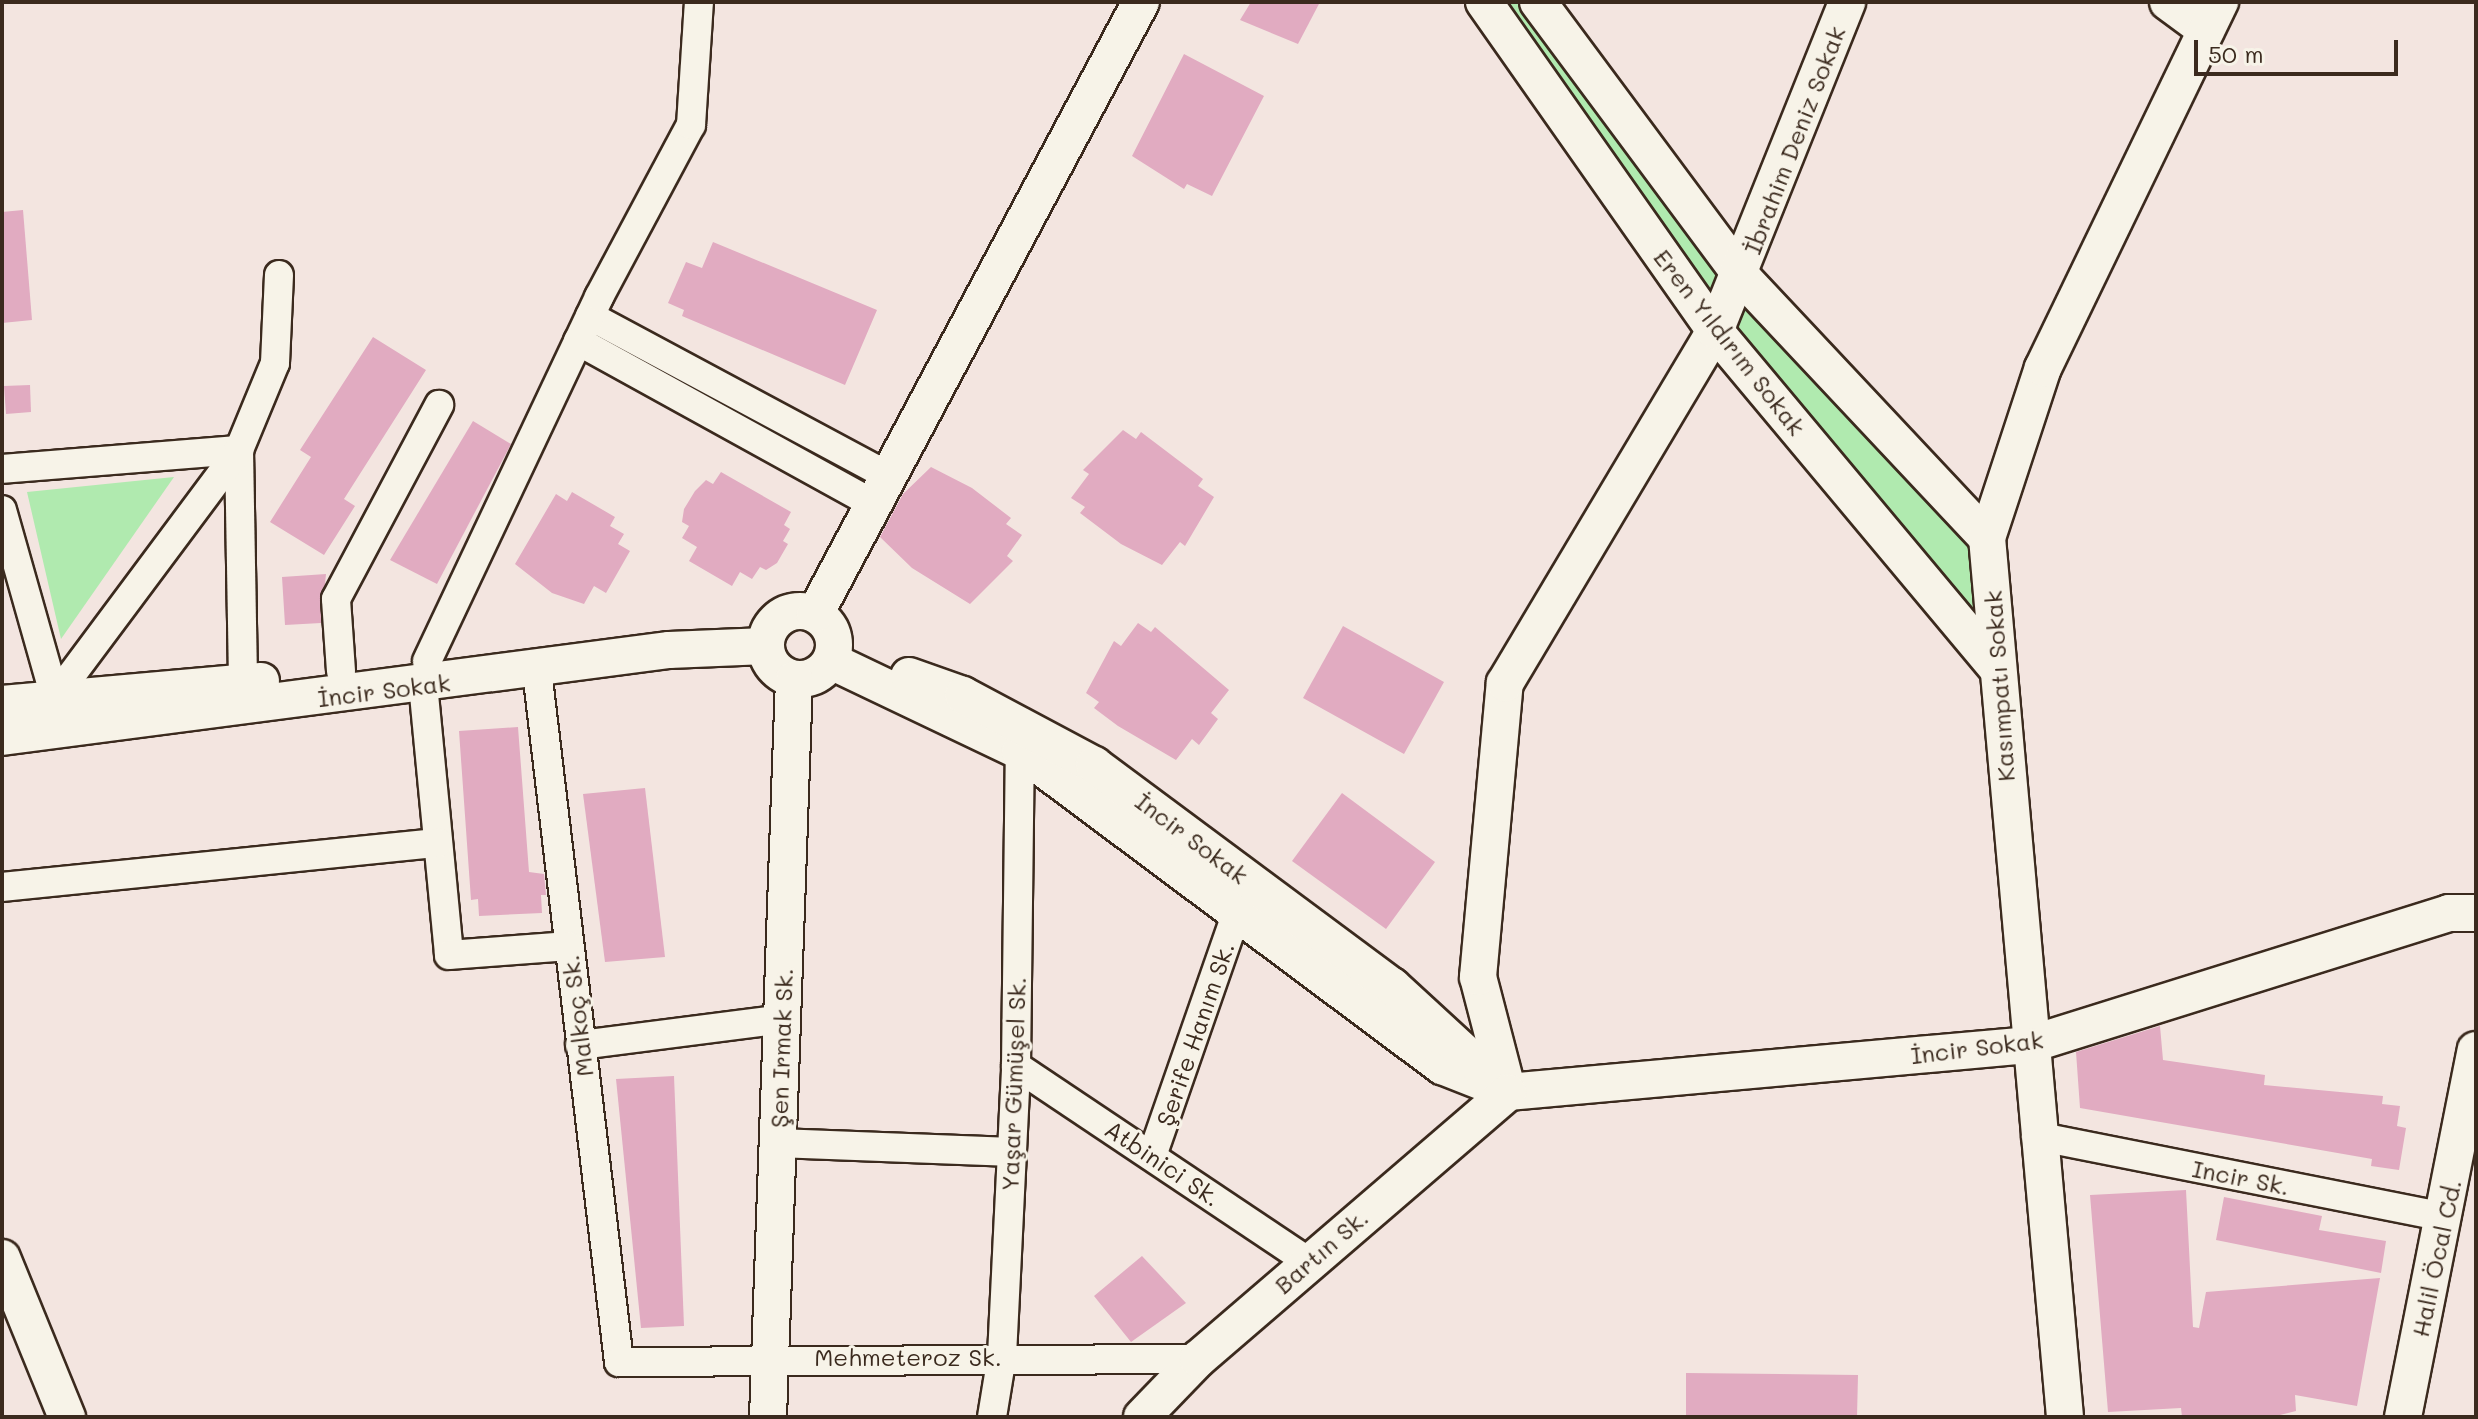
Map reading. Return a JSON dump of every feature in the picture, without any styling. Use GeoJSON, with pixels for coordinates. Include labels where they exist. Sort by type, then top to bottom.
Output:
{"type":"FeatureCollection","features":[{"type":"Feature","properties":{"kind":"main road"},"geometry":{"type":"LineString","coordinates":[[815,614],[1141,2]]}},
{"type":"Feature","properties":{"kind":"main road","name":"Eren Yıldırım Sokak"},"geometry":{"type":"LineString","coordinates":[[1484,2],[1715,331],[1996,667]]}},
{"type":"Feature","properties":{"kind":"main road","name":"Eren Yıldırım Sokak"},"geometry":{"type":"LineString","coordinates":[[1538,2],[1742,277],[1987,538]]}},
{"type":"Feature","properties":{"kind":"main road","name":"İbrahim Deniz Sokak"},"geometry":{"type":"LineString","coordinates":[[1508,1092],[1478,977],[1505,683],[1715,331],[1742,277],[1847,2]]}},
{"type":"Feature","properties":{"kind":"main road"},"geometry":{"type":"LineString","coordinates":[[2168,2],[2213,16]]}},
{"type":"Feature","properties":{"kind":"main road","name":"Kasımpatı Sokak"},"geometry":{"type":"LineString","coordinates":[[2065,1417],[2036,1136],[1987,538],[2043,368],[2213,16]]}},
{"type":"Feature","properties":{"kind":"main road"},"geometry":{"type":"LineString","coordinates":[[815,614],[831,629],[832,656],[815,676],[794,679],[774,668],[767,640],[782,616],[815,614]]}},
{"type":"Feature","properties":{"kind":"main road","name":"İncir Sokak"},"geometry":{"type":"LineString","coordinates":[[2,737],[425,673],[651,635],[767,640]]}},
{"type":"Feature","properties":{"kind":"main road","name":"İncir Sokak"},"geometry":{"type":"LineString","coordinates":[[2,704],[243,683],[341,671],[537,671],[669,650],[767,640]]}},
{"type":"Feature","properties":{"kind":"main road","name":"İncir Sokak"},"geometry":{"type":"LineString","coordinates":[[832,656],[963,695],[1094,765],[1392,986],[1508,1092]]}},
{"type":"Feature","properties":{"kind":"main road","name":"İncir Sokak"},"geometry":{"type":"LineString","coordinates":[[832,656],[1020,751],[1442,1066],[1508,1092],[2028,1045],[2449,913],[2476,913]]}},
{"type":"Feature","properties":{"kind":"main road","name":"Şen Irmak Sk."},"geometry":{"type":"LineString","coordinates":[[768,1417],[794,679]]}},
{"type":"Feature","properties":{"kind":"main road","name":"Halil Öcal Cd."},"geometry":{"type":"LineString","coordinates":[[2403,1417],[2446,1217],[2476,1050]]}},
{"type":"Feature","properties":{"kind":"main road","name":"Bartın Sk."},"geometry":{"type":"LineString","coordinates":[[1142,1417],[1198,1359],[1508,1092]]}},
{"type":"Feature","properties":{"kind":"main road"},"geometry":{"type":"LineString","coordinates":[[2,1258],[63,1413]]}},
{"type":"Feature","properties":{"kind":"street"},"geometry":{"type":"LineString","coordinates":[[569,946],[449,955],[425,673],[584,329],[691,125],[699,2]]}},
{"type":"Feature","properties":{"kind":"street"},"geometry":{"type":"LineString","coordinates":[[55,697],[239,450],[275,363],[279,275]]}},
{"type":"Feature","properties":{"kind":"street"},"geometry":{"type":"LineString","coordinates":[[584,329],[881,490]]}},
{"type":"Feature","properties":{"kind":"street"},"geometry":{"type":"LineString","coordinates":[[341,671],[336,599],[439,405]]}},
{"type":"Feature","properties":{"kind":"street"},"geometry":{"type":"LineString","coordinates":[[2,469],[239,450]]}},
{"type":"Feature","properties":{"kind":"street"},"geometry":{"type":"LineString","coordinates":[[239,450],[243,683]]}},
{"type":"Feature","properties":{"kind":"street"},"geometry":{"type":"LineString","coordinates":[[2,510],[55,697]]}},
{"type":"Feature","properties":{"kind":"street","name":"Malkoç Sk."},"geometry":{"type":"LineString","coordinates":[[537,671],[619,1362]]}},
{"type":"Feature","properties":{"kind":"street","name":"Yaşar Gümüşel Sk."},"geometry":{"type":"LineString","coordinates":[[992,1417],[1002,1356],[1016,1066],[1020,751]]}},
{"type":"Feature","properties":{"kind":"street"},"geometry":{"type":"LineString","coordinates":[[2,887],[438,843]]}},
{"type":"Feature","properties":{"kind":"street","name":"Şerife Hanım Sk."},"geometry":{"type":"LineString","coordinates":[[1152,1156],[1237,912]]}},
{"type":"Feature","properties":{"kind":"street"},"geometry":{"type":"LineString","coordinates":[[580,1045],[782,1019]]}},
{"type":"Feature","properties":{"kind":"street","name":"Atbinici Sk."},"geometry":{"type":"LineString","coordinates":[[1016,1066],[1309,1262]]}},
{"type":"Feature","properties":{"kind":"street","name":"Incir Sk."},"geometry":{"type":"LineString","coordinates":[[2036,1136],[2446,1217]]}},
{"type":"Feature","properties":{"kind":"street"},"geometry":{"type":"LineString","coordinates":[[778,1143],[1012,1152]]}},
{"type":"Feature","properties":{"kind":"street","name":"Mehmeteroz Sk."},"geometry":{"type":"LineString","coordinates":[[619,1362],[1002,1356],[1198,1359]]}},
{"type":"Feature","properties":{"kind":"green space"},"geometry":{"type":"Polygon","coordinates":[[[1484,2],[1538,2],[1742,277],[1987,538],[1996,667],[1484,2]]]}},
{"type":"Feature","properties":{"kind":"green space"},"geometry":{"type":"Polygon","coordinates":[[[174,477],[61,639],[27,492],[174,477]]]}},
{"type":"Feature","properties":{"kind":"building"},"geometry":{"type":"Polygon","coordinates":[[[1251,2],[1320,2],[1298,44],[1240,20],[1251,2]]]}},
{"type":"Feature","properties":{"kind":"building"},"geometry":{"type":"Polygon","coordinates":[[[1184,54],[1264,96],[1212,196],[1187,184],[1184,189],[1132,156],[1184,54]]]}},
{"type":"Feature","properties":{"kind":"building"},"geometry":{"type":"Polygon","coordinates":[[[23,210],[32,320],[2,323],[2,212],[23,210]]]}},
{"type":"Feature","properties":{"kind":"building"},"geometry":{"type":"Polygon","coordinates":[[[713,242],[877,310],[845,385],[682,316],[684,310],[668,303],[686,262],[702,268],[713,242]]]}},
{"type":"Feature","properties":{"kind":"building"},"geometry":{"type":"Polygon","coordinates":[[[373,337],[426,370],[344,499],[355,506],[324,555],[270,522],[311,457],[300,450],[373,337]]]}},
{"type":"Feature","properties":{"kind":"building"},"geometry":{"type":"Polygon","coordinates":[[[30,385],[31,412],[6,414],[4,386],[30,385]]]}},
{"type":"Feature","properties":{"kind":"building"},"geometry":{"type":"Polygon","coordinates":[[[473,421],[511,444],[437,584],[390,560],[473,421]]]}},
{"type":"Feature","properties":{"kind":"building"},"geometry":{"type":"Polygon","coordinates":[[[1123,430],[1136,439],[1141,432],[1203,479],[1198,486],[1214,497],[1185,546],[1180,542],[1162,565],[1121,544],[1080,513],[1085,507],[1071,498],[1089,474],[1083,470],[1123,430]]]}},
{"type":"Feature","properties":{"kind":"building"},"geometry":{"type":"Polygon","coordinates":[[[931,467],[972,488],[1011,518],[1006,524],[1022,535],[1007,556],[1013,561],[970,604],[912,568],[880,537],[903,494],[931,467]]]}},
{"type":"Feature","properties":{"kind":"building"},"geometry":{"type":"Polygon","coordinates":[[[721,472],[791,512],[784,525],[790,529],[783,541],[788,544],[777,563],[766,570],[760,567],[752,579],[740,572],[732,586],[689,561],[697,547],[682,538],[689,526],[682,522],[684,509],[706,480],[713,484],[721,472]]]}},
{"type":"Feature","properties":{"kind":"building"},"geometry":{"type":"Polygon","coordinates":[[[572,492],[615,517],[610,526],[624,534],[618,544],[630,551],[606,593],[594,586],[584,604],[552,593],[515,564],[556,494],[567,501],[572,492]]]}},
{"type":"Feature","properties":{"kind":"building"},"geometry":{"type":"Polygon","coordinates":[[[326,574],[321,623],[285,625],[282,577],[326,574]]]}},
{"type":"Feature","properties":{"kind":"building"},"geometry":{"type":"Polygon","coordinates":[[[1138,623],[1151,632],[1155,627],[1229,690],[1211,713],[1218,719],[1199,745],[1192,739],[1176,760],[1118,726],[1094,708],[1099,702],[1086,693],[1114,641],[1121,646],[1138,623]]]}},
{"type":"Feature","properties":{"kind":"building"},"geometry":{"type":"Polygon","coordinates":[[[1343,626],[1444,682],[1404,754],[1303,698],[1343,626]]]}},
{"type":"Feature","properties":{"kind":"building"},"geometry":{"type":"Polygon","coordinates":[[[518,727],[529,872],[544,874],[546,895],[541,895],[542,913],[479,916],[478,899],[471,900],[459,731],[518,727]]]}},
{"type":"Feature","properties":{"kind":"building"},"geometry":{"type":"Polygon","coordinates":[[[645,788],[665,957],[605,962],[583,794],[645,788]]]}},
{"type":"Feature","properties":{"kind":"building"},"geometry":{"type":"Polygon","coordinates":[[[1342,793],[1435,862],[1386,929],[1292,861],[1342,793]]]}},
{"type":"Feature","properties":{"kind":"building"},"geometry":{"type":"Polygon","coordinates":[[[2160,1026],[2163,1060],[2265,1075],[2264,1085],[2383,1096],[2382,1104],[2400,1106],[2397,1126],[2406,1128],[2399,1170],[2371,1166],[2372,1159],[2080,1108],[2076,1052],[2160,1026]]]}},
{"type":"Feature","properties":{"kind":"building"},"geometry":{"type":"Polygon","coordinates":[[[674,1076],[684,1326],[641,1328],[616,1079],[674,1076]]]}},
{"type":"Feature","properties":{"kind":"building"},"geometry":{"type":"Polygon","coordinates":[[[2186,1190],[2193,1327],[2199,1328],[2206,1292],[2380,1278],[2357,1406],[2295,1395],[2296,1411],[2272,1417],[2182,1417],[2181,1408],[2108,1412],[2090,1195],[2186,1190]]]}},
{"type":"Feature","properties":{"kind":"building"},"geometry":{"type":"Polygon","coordinates":[[[2224,1197],[2322,1216],[2319,1230],[2386,1241],[2381,1273],[2216,1240],[2224,1197]]]}},
{"type":"Feature","properties":{"kind":"building"},"geometry":{"type":"Polygon","coordinates":[[[1142,1256],[1186,1303],[1131,1342],[1094,1296],[1142,1256]]]}},
{"type":"Feature","properties":{"kind":"building"},"geometry":{"type":"Polygon","coordinates":[[[1686,1373],[1858,1375],[1857,1417],[1686,1417],[1686,1373]]]}}]}
